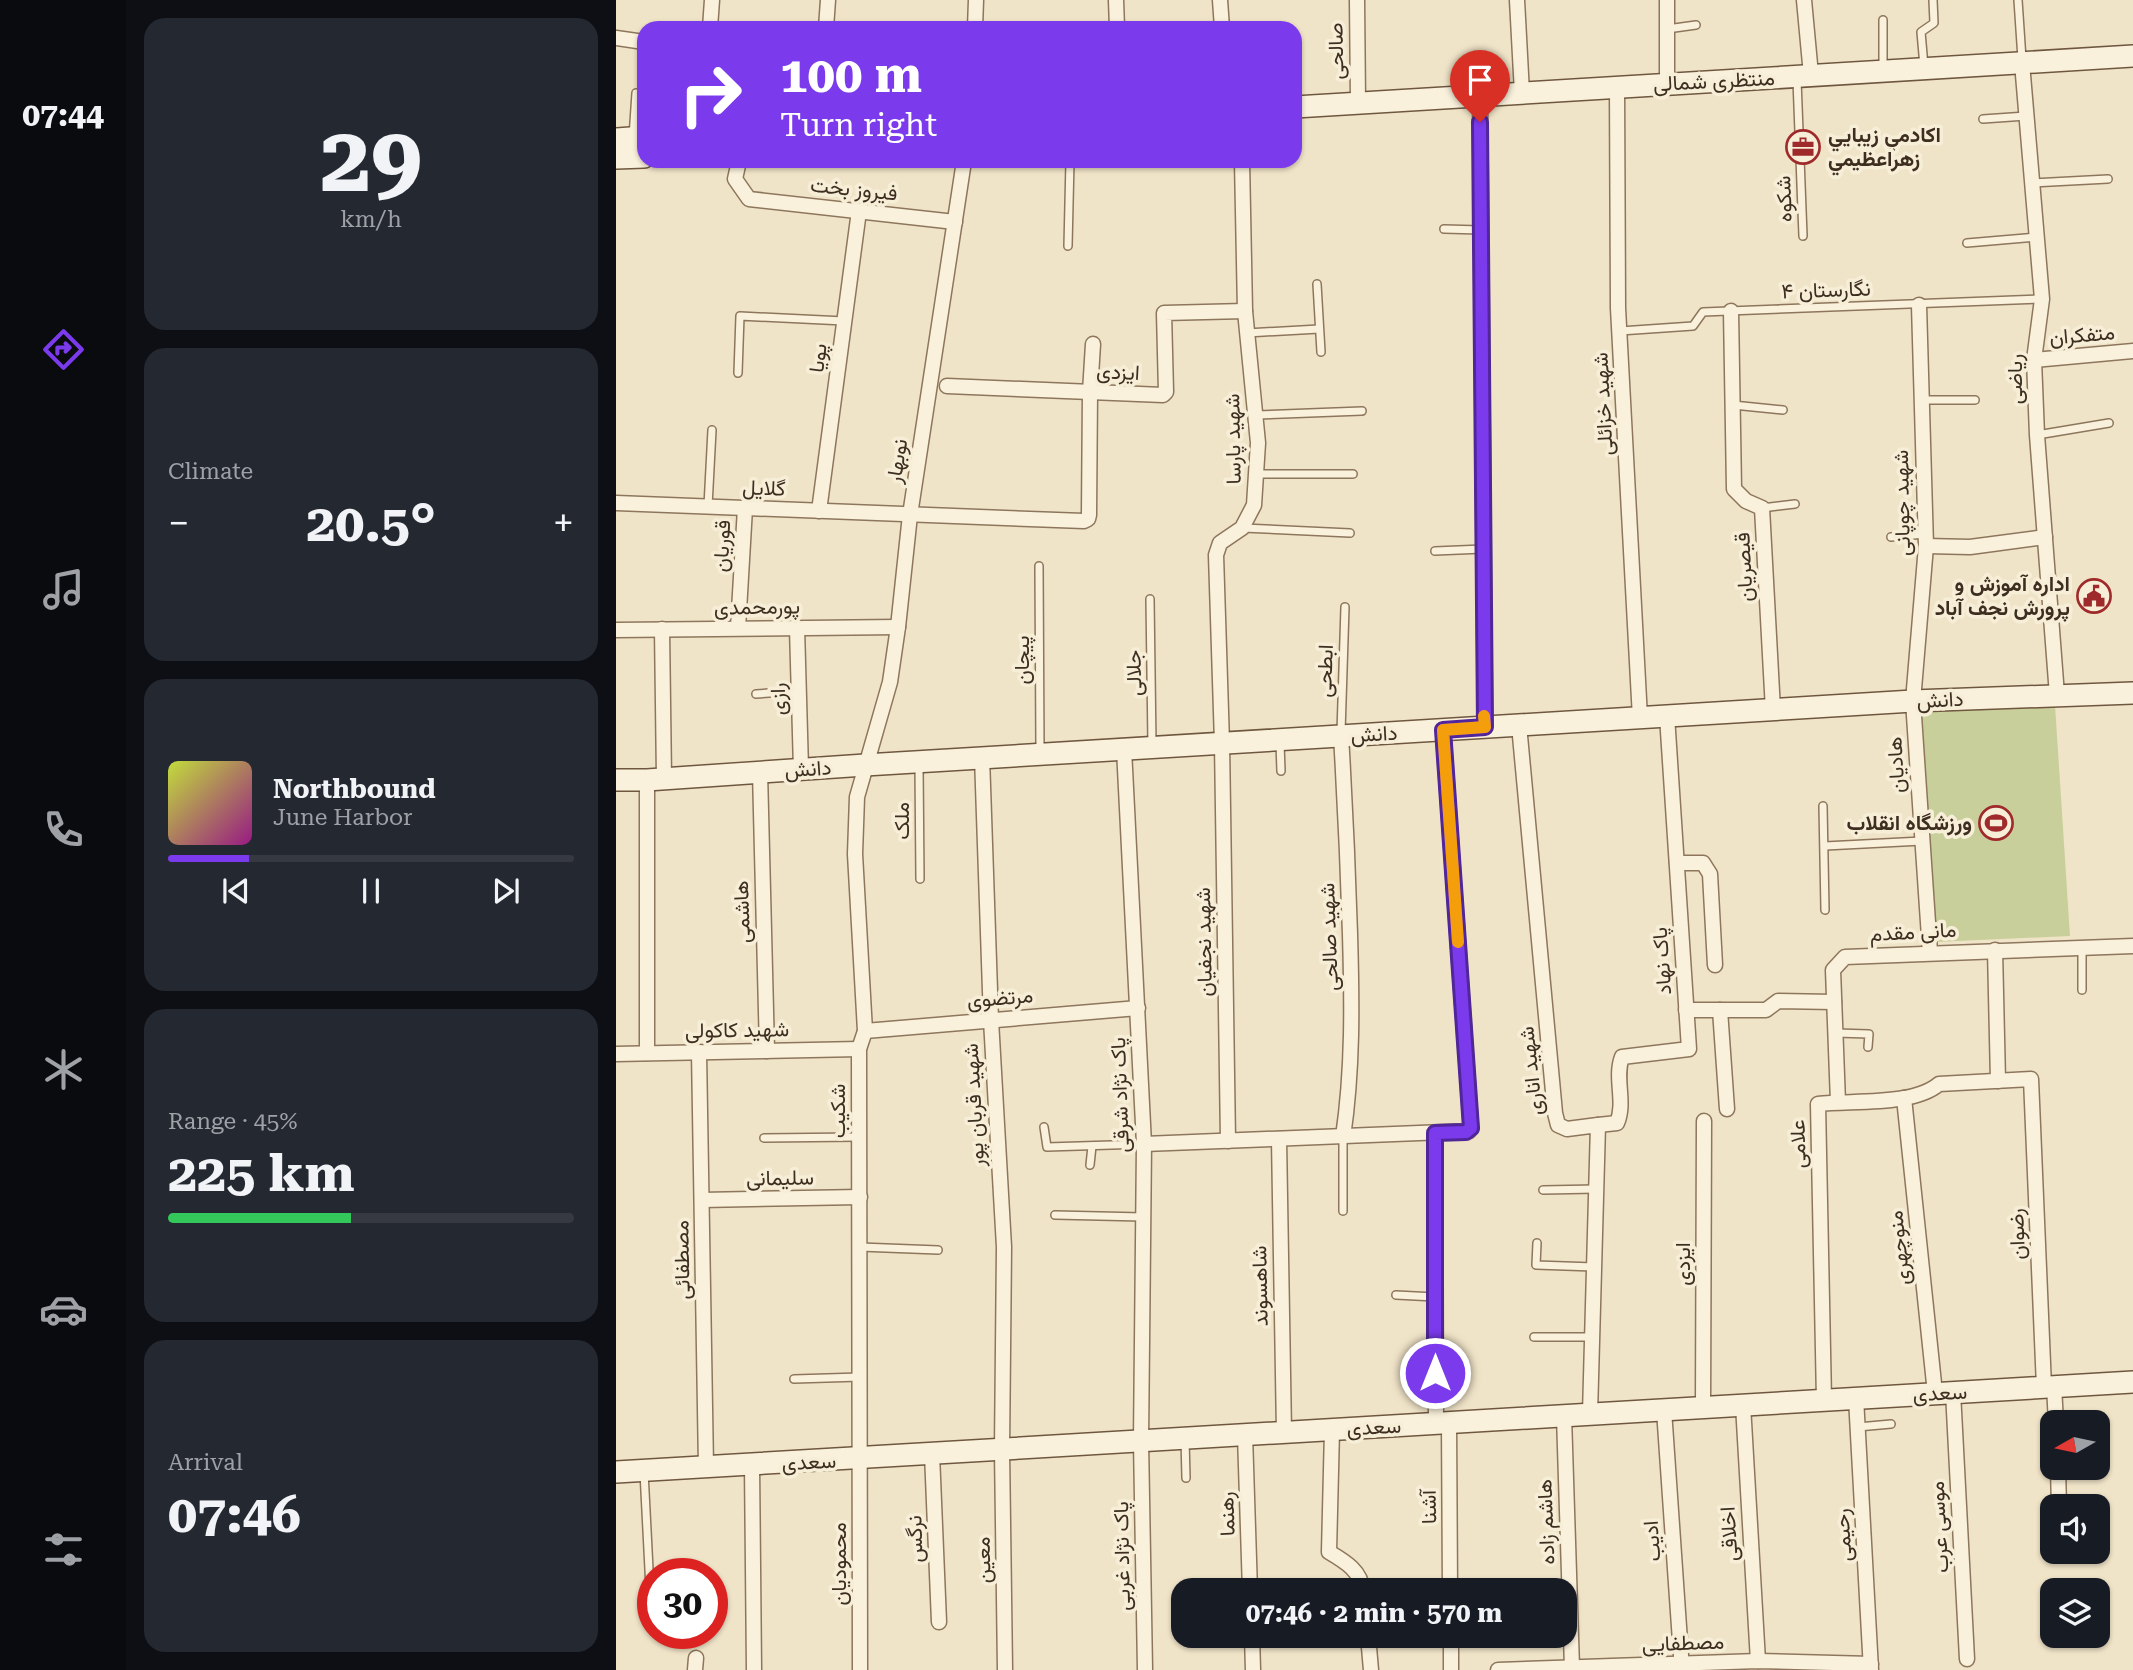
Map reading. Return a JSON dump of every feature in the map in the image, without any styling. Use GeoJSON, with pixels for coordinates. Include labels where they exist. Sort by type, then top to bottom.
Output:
{"type":"FeatureCollection","features":[{"type":"Feature","properties":{"kind":"street"},"geometry":{"type":"LineString","coordinates":[[710,21],[712,0]]}},
{"type":"Feature","properties":{"kind":"street"},"geometry":{"type":"LineString","coordinates":[[826,21],[828,0]]}},
{"type":"Feature","properties":{"kind":"street"},"geometry":{"type":"LineString","coordinates":[[975,21],[976,0]]}},
{"type":"Feature","properties":{"kind":"street"},"geometry":{"type":"LineString","coordinates":[[1116,0],[1117,21]]}},
{"type":"Feature","properties":{"kind":"street"},"geometry":{"type":"LineString","coordinates":[[1220,0],[1222,21]]}},
{"type":"Feature","properties":{"kind":"street","name":"صالحی"},"geometry":{"type":"LineString","coordinates":[[1357,0],[1358,102]]}},
{"type":"Feature","properties":{"kind":"street"},"geometry":{"type":"LineString","coordinates":[[1517,0],[1522,93]]}},
{"type":"Feature","properties":{"kind":"street"},"geometry":{"type":"LineString","coordinates":[[1667,0],[1667,84]]}},
{"type":"Feature","properties":{"kind":"street"},"geometry":{"type":"LineString","coordinates":[[1804,0],[1804,76]]}},
{"type":"Feature","properties":{"kind":"street"},"geometry":{"type":"LineString","coordinates":[[616,38],[637,41]]}},
{"type":"Feature","properties":{"kind":"street","name":"منتظری شمالی"},"geometry":{"type":"LineString","coordinates":[[1302,106],[2133,56]]}},
{"type":"Feature","properties":{"kind":"street","name":"ریاضی"},"geometry":{"type":"LineString","coordinates":[[2022,63],[2042,299],[2034,360],[2037,435],[2057,695]]}},
{"type":"Feature","properties":{"kind":"street","name":"شهید خزائلی"},"geometry":{"type":"LineString","coordinates":[[1617,87],[1620,331],[1640,718]]}},
{"type":"Feature","properties":{"kind":"street"},"geometry":{"type":"LineString","coordinates":[[1480,95],[1485,727]]}},
{"type":"Feature","properties":{"kind":"street"},"geometry":{"type":"LineString","coordinates":[[616,158],[637,157]]}},
{"type":"Feature","properties":{"kind":"street","name":"فیروز بخت"},"geometry":{"type":"LineString","coordinates":[[737,168],[735,179],[749,198],[956,222]]}},
{"type":"Feature","properties":{"kind":"street","name":"نوبهار"},"geometry":{"type":"LineString","coordinates":[[864,765],[890,682],[910,515],[963,168]]}},
{"type":"Feature","properties":{"kind":"street","name":"شهید پارسا"},"geometry":{"type":"LineString","coordinates":[[1222,743],[1216,555],[1220,542],[1242,528],[1254,505],[1258,443],[1245,310],[1242,168]]}},
{"type":"Feature","properties":{"kind":"street","name":"پویا"},"geometry":{"type":"LineString","coordinates":[[819,511],[859,211]]}},
{"type":"Feature","properties":{"kind":"street","name":"شهید چوپانی"},"geometry":{"type":"LineString","coordinates":[[1913,701],[1926,540],[1919,305]]}},
{"type":"Feature","properties":{"kind":"street","name":"ایزدی"},"geometry":{"type":"LineString","coordinates":[[947,386],[1165,394],[1164,313],[1245,310]]}},
{"type":"Feature","properties":{"kind":"street","name":"قیصریان"},"geometry":{"type":"LineString","coordinates":[[1731,311],[1734,489],[1746,501],[1762,508],[1773,710]]}},
{"type":"Feature","properties":{"kind":"street"},"geometry":{"type":"LineString","coordinates":[[1090,392],[1093,344]]}},
{"type":"Feature","properties":{"kind":"street","name":"متفکران"},"geometry":{"type":"LineString","coordinates":[[2034,360],[2133,351]]}},
{"type":"Feature","properties":{"kind":"street","name":"گلایل"},"geometry":{"type":"LineString","coordinates":[[616,503],[1087,519],[1090,392]]}},
{"type":"Feature","properties":{"kind":"street","name":"قوریان"},"geometry":{"type":"LineString","coordinates":[[738,628],[745,508]]}},
{"type":"Feature","properties":{"kind":"street"},"geometry":{"type":"LineString","coordinates":[[1926,540],[1970,547],[2045,537]]}},
{"type":"Feature","properties":{"kind":"street","name":"پورمحمدی"},"geometry":{"type":"LineString","coordinates":[[616,630],[898,627]]}},
{"type":"Feature","properties":{"kind":"street","name":"رازی"},"geometry":{"type":"LineString","coordinates":[[797,628],[801,769]]}},
{"type":"Feature","properties":{"kind":"street"},"geometry":{"type":"LineString","coordinates":[[647,1054],[655,780],[663,629]]}},
{"type":"Feature","properties":{"kind":"street","name":"دانش"},"geometry":{"type":"LineString","coordinates":[[616,780],[655,780],[919,761],[1913,701],[2133,693]]}},
{"type":"Feature","properties":{"kind":"street","name":"هادیان"},"geometry":{"type":"LineString","coordinates":[[1913,701],[1930,952]]}},
{"type":"Feature","properties":{"kind":"street","name":"پاک نهاد"},"geometry":{"type":"LineString","coordinates":[[1598,1125],[1617,1123],[1621,1114],[1618,1067],[1622,1057],[1689,1049],[1667,716]]}},
{"type":"Feature","properties":{"kind":"street","name":"شهید اناری"},"geometry":{"type":"LineString","coordinates":[[1519,725],[1555,1113],[1558,1125],[1567,1129],[1598,1125]]}},
{"type":"Feature","properties":{"kind":"street"},"geometry":{"type":"LineString","coordinates":[[1144,1144],[1469,1131],[1443,730]]}},
{"type":"Feature","properties":{"kind":"street","name":"شهید صالحی"},"geometry":{"type":"LineString","coordinates":[[1341,736],[1348,846],[1352,1012],[1349,1092],[1343,1137]]}},
{"type":"Feature","properties":{"kind":"street","name":"شهید نجفیان"},"geometry":{"type":"LineString","coordinates":[[1222,743],[1228,1141]]}},
{"type":"Feature","properties":{"kind":"street","name":"پاک نژاد شرقی"},"geometry":{"type":"LineString","coordinates":[[1124,749],[1144,1144],[1141,1441]]}},
{"type":"Feature","properties":{"kind":"street","name":"شهید قربان پور"},"geometry":{"type":"LineString","coordinates":[[982,758],[991,1020],[1004,1247],[1002,1450]]}},
{"type":"Feature","properties":{"kind":"street","name":"شکیب"},"geometry":{"type":"LineString","coordinates":[[861,1459],[859,1049],[865,1031],[855,854],[857,797],[864,765]]}},
{"type":"Feature","properties":{"kind":"street","name":"هاشمی"},"geometry":{"type":"LineString","coordinates":[[760,772],[767,1051]]}},
{"type":"Feature","properties":{"kind":"street"},"geometry":{"type":"LineString","coordinates":[[1677,863],[1703,863],[1710,874],[1715,965]]}},
{"type":"Feature","properties":{"kind":"street","name":"مانی مقدم"},"geometry":{"type":"LineString","coordinates":[[1838,1102],[1833,970],[1845,957],[2133,946]]}},
{"type":"Feature","properties":{"kind":"street"},"geometry":{"type":"LineString","coordinates":[[1838,1102],[1904,1098],[1929,1093],[1939,1084],[1998,1081],[1995,950]]}},
{"type":"Feature","properties":{"kind":"street"},"geometry":{"type":"LineString","coordinates":[[1686,1010],[1766,1010],[1778,1001],[1834,1002]]}},
{"type":"Feature","properties":{"kind":"street","name":"مرتضوی"},"geometry":{"type":"LineString","coordinates":[[865,1031],[1138,1008]]}},
{"type":"Feature","properties":{"kind":"street"},"geometry":{"type":"LineString","coordinates":[[1720,1010],[1727,1109]]}},
{"type":"Feature","properties":{"kind":"street","name":"شهید کاکولی"},"geometry":{"type":"LineString","coordinates":[[616,1054],[859,1049]]}},
{"type":"Feature","properties":{"kind":"street","name":"مصطفائی"},"geometry":{"type":"LineString","coordinates":[[699,1052],[706,1467]]}},
{"type":"Feature","properties":{"kind":"street","name":"رضوان"},"geometry":{"type":"LineString","coordinates":[[1998,1081],[2031,1079],[2049,1386],[2054,1410]]}},
{"type":"Feature","properties":{"kind":"street","name":"منوچهری"},"geometry":{"type":"LineString","coordinates":[[1904,1098],[1944,1393]]}},
{"type":"Feature","properties":{"kind":"street","name":"علامی"},"geometry":{"type":"LineString","coordinates":[[1824,1400],[1818,1104],[1838,1102]]}},
{"type":"Feature","properties":{"kind":"street","name":"ایزدی"},"geometry":{"type":"LineString","coordinates":[[1703,1407],[1704,1121]]}},
{"type":"Feature","properties":{"kind":"street"},"geometry":{"type":"LineString","coordinates":[[1590,1414],[1598,1125]]}},
{"type":"Feature","properties":{"kind":"street","name":"آشنا"},"geometry":{"type":"LineString","coordinates":[[1435,1133],[1435,1297],[1449,1578]]}},
{"type":"Feature","properties":{"kind":"street","name":"شاهسوند"},"geometry":{"type":"LineString","coordinates":[[1279,1139],[1284,1433]]}},
{"type":"Feature","properties":{"kind":"street","name":"سلیمانی"},"geometry":{"type":"LineString","coordinates":[[702,1200],[860,1198]]}},
{"type":"Feature","properties":{"kind":"street","name":"سعدی"},"geometry":{"type":"LineString","coordinates":[[616,1472],[2133,1382]]}},
{"type":"Feature","properties":{"kind":"street","name":"موسی عرب"},"geometry":{"type":"LineString","coordinates":[[1944,1393],[1967,1659]]}},
{"type":"Feature","properties":{"kind":"street","name":"رحیمی"},"geometry":{"type":"LineString","coordinates":[[1856,1398],[1871,1667]]}},
{"type":"Feature","properties":{"kind":"street","name":"اخلاقی"},"geometry":{"type":"LineString","coordinates":[[1743,1405],[1758,1661]]}},
{"type":"Feature","properties":{"kind":"street","name":"ادیب"},"geometry":{"type":"LineString","coordinates":[[1664,1410],[1682,1667]]}},
{"type":"Feature","properties":{"kind":"street","name":"هاشم زاده"},"geometry":{"type":"LineString","coordinates":[[1564,1416],[1572,1668]]}},
{"type":"Feature","properties":{"kind":"street"},"geometry":{"type":"LineString","coordinates":[[1332,1430],[1329,1552],[1349,1564],[1361,1578]]}},
{"type":"Feature","properties":{"kind":"street","name":"رهنما"},"geometry":{"type":"LineString","coordinates":[[1245,1435],[1250,1578]]}},
{"type":"Feature","properties":{"kind":"street","name":"پاک نژاد غربی"},"geometry":{"type":"LineString","coordinates":[[1141,1441],[1146,1670]]}},
{"type":"Feature","properties":{"kind":"street","name":"معین"},"geometry":{"type":"LineString","coordinates":[[1002,1450],[1005,1670]]}},
{"type":"Feature","properties":{"kind":"street","name":"نرگس"},"geometry":{"type":"LineString","coordinates":[[932,1454],[939,1622]]}},
{"type":"Feature","properties":{"kind":"street","name":"محمودیان"},"geometry":{"type":"LineString","coordinates":[[860,1670],[861,1459]]}},
{"type":"Feature","properties":{"kind":"street"},"geometry":{"type":"LineString","coordinates":[[752,1465],[754,1670]]}},
{"type":"Feature","properties":{"kind":"street"},"geometry":{"type":"LineString","coordinates":[[1252,1648],[1253,1670]]}},
{"type":"Feature","properties":{"kind":"street"},"geometry":{"type":"LineString","coordinates":[[1369,1648],[1371,1670]]}},
{"type":"Feature","properties":{"kind":"street"},"geometry":{"type":"LineString","coordinates":[[1451,1648],[1451,1670]]}},
{"type":"Feature","properties":{"kind":"street","name":"مصطفایی"},"geometry":{"type":"LineString","coordinates":[[1498,1670],[1682,1667],[1758,1661],[1871,1667]]}},
{"type":"Feature","properties":{"kind":"lane"},"geometry":{"type":"LineString","coordinates":[[1924,69],[1921,32],[1934,23],[1933,0]]}},
{"type":"Feature","properties":{"kind":"lane"},"geometry":{"type":"LineString","coordinates":[[2018,0],[2022,63]]}},
{"type":"Feature","properties":{"kind":"lane"},"geometry":{"type":"LineString","coordinates":[[1883,20],[1883,71]]}},
{"type":"Feature","properties":{"kind":"lane"},"geometry":{"type":"LineString","coordinates":[[1667,29],[1696,25]]}},
{"type":"Feature","properties":{"kind":"lane","name":"شکوه"},"geometry":{"type":"LineString","coordinates":[[1802,236],[1804,76]]}},
{"type":"Feature","properties":{"kind":"lane"},"geometry":{"type":"LineString","coordinates":[[631,138],[636,93]]}},
{"type":"Feature","properties":{"kind":"lane"},"geometry":{"type":"LineString","coordinates":[[1983,118],[2027,116]]}},
{"type":"Feature","properties":{"kind":"lane"},"geometry":{"type":"LineString","coordinates":[[1069,246],[1070,168]]}},
{"type":"Feature","properties":{"kind":"lane"},"geometry":{"type":"LineString","coordinates":[[2032,183],[2108,179]]}},
{"type":"Feature","properties":{"kind":"lane"},"geometry":{"type":"LineString","coordinates":[[1444,229],[1481,230]]}},
{"type":"Feature","properties":{"kind":"lane"},"geometry":{"type":"LineString","coordinates":[[1967,243],[2037,237]]}},
{"type":"Feature","properties":{"kind":"lane"},"geometry":{"type":"LineString","coordinates":[[1317,284],[1321,352]]}},
{"type":"Feature","properties":{"kind":"lane","name":"نگارستان ۴"},"geometry":{"type":"LineString","coordinates":[[1620,331],[1693,326],[1703,312],[2042,299]]}},
{"type":"Feature","properties":{"kind":"lane"},"geometry":{"type":"LineString","coordinates":[[737,373],[740,316],[844,321]]}},
{"type":"Feature","properties":{"kind":"lane"},"geometry":{"type":"LineString","coordinates":[[1247,334],[1319,329]]}},
{"type":"Feature","properties":{"kind":"lane"},"geometry":{"type":"LineString","coordinates":[[1922,400],[1975,400]]}},
{"type":"Feature","properties":{"kind":"lane"},"geometry":{"type":"LineString","coordinates":[[1733,405],[1783,410]]}},
{"type":"Feature","properties":{"kind":"lane"},"geometry":{"type":"LineString","coordinates":[[1256,415],[1362,411]]}},
{"type":"Feature","properties":{"kind":"lane"},"geometry":{"type":"LineString","coordinates":[[2037,435],[2109,423]]}},
{"type":"Feature","properties":{"kind":"lane"},"geometry":{"type":"LineString","coordinates":[[708,507],[712,430]]}},
{"type":"Feature","properties":{"kind":"lane"},"geometry":{"type":"LineString","coordinates":[[1256,474],[1353,474]]}},
{"type":"Feature","properties":{"kind":"lane"},"geometry":{"type":"LineString","coordinates":[[1762,508],[1795,504]]}},
{"type":"Feature","properties":{"kind":"lane"},"geometry":{"type":"LineString","coordinates":[[1242,528],[1350,533]]}},
{"type":"Feature","properties":{"kind":"lane"},"geometry":{"type":"LineString","coordinates":[[1891,537],[1926,540]]}},
{"type":"Feature","properties":{"kind":"lane"},"geometry":{"type":"LineString","coordinates":[[1435,551],[1483,549]]}},
{"type":"Feature","properties":{"kind":"lane","name":"پیچان"},"geometry":{"type":"LineString","coordinates":[[1039,566],[1040,754]]}},
{"type":"Feature","properties":{"kind":"lane","name":"جلالی"},"geometry":{"type":"LineString","coordinates":[[1150,599],[1153,747]]}},
{"type":"Feature","properties":{"kind":"lane","name":"ابطحی"},"geometry":{"type":"LineString","coordinates":[[1341,736],[1345,607]]}},
{"type":"Feature","properties":{"kind":"lane"},"geometry":{"type":"LineString","coordinates":[[756,694],[799,691]]}},
{"type":"Feature","properties":{"kind":"lane"},"geometry":{"type":"LineString","coordinates":[[1280,739],[1281,771]]}},
{"type":"Feature","properties":{"kind":"lane","name":"ملک"},"geometry":{"type":"LineString","coordinates":[[919,761],[919,879]]}},
{"type":"Feature","properties":{"kind":"lane"},"geometry":{"type":"LineString","coordinates":[[1823,806],[1825,910]]}},
{"type":"Feature","properties":{"kind":"lane"},"geometry":{"type":"LineString","coordinates":[[1825,846],[1922,841]]}},
{"type":"Feature","properties":{"kind":"lane"},"geometry":{"type":"LineString","coordinates":[[2082,948],[2082,990]]}},
{"type":"Feature","properties":{"kind":"lane"},"geometry":{"type":"LineString","coordinates":[[1835,1033],[1869,1034],[1868,1047]]}},
{"type":"Feature","properties":{"kind":"lane"},"geometry":{"type":"LineString","coordinates":[[1044,1127],[1047,1147],[1144,1144]]}},
{"type":"Feature","properties":{"kind":"lane"},"geometry":{"type":"LineString","coordinates":[[764,1138],[859,1137]]}},
{"type":"Feature","properties":{"kind":"lane"},"geometry":{"type":"LineString","coordinates":[[1343,1137],[1343,1211]]}},
{"type":"Feature","properties":{"kind":"lane"},"geometry":{"type":"LineString","coordinates":[[1090,1165],[1092,1146]]}},
{"type":"Feature","properties":{"kind":"lane"},"geometry":{"type":"LineString","coordinates":[[1543,1190],[1596,1189]]}},
{"type":"Feature","properties":{"kind":"lane"},"geometry":{"type":"LineString","coordinates":[[1055,1214],[1144,1217]]}},
{"type":"Feature","properties":{"kind":"lane"},"geometry":{"type":"LineString","coordinates":[[1537,1242],[1536,1265],[1594,1268]]}},
{"type":"Feature","properties":{"kind":"lane"},"geometry":{"type":"LineString","coordinates":[[860,1247],[938,1250]]}},
{"type":"Feature","properties":{"kind":"lane"},"geometry":{"type":"LineString","coordinates":[[1396,1295],[1435,1297]]}},
{"type":"Feature","properties":{"kind":"lane"},"geometry":{"type":"LineString","coordinates":[[1534,1337],[1592,1337]]}},
{"type":"Feature","properties":{"kind":"lane"},"geometry":{"type":"LineString","coordinates":[[794,1379],[861,1377]]}},
{"type":"Feature","properties":{"kind":"lane"},"geometry":{"type":"LineString","coordinates":[[1858,1427],[1891,1424]]}},
{"type":"Feature","properties":{"kind":"lane"},"geometry":{"type":"LineString","coordinates":[[1185,1439],[1186,1478]]}},
{"type":"Feature","properties":{"kind":"lane"},"geometry":{"type":"LineString","coordinates":[[643,1471],[648,1558]]}},
{"type":"Feature","properties":{"kind":"green space","name":"ورزشگاه انقلاب"},"geometry":{"type":"Polygon","coordinates":[[[2055,705],[2070,936],[1936,942],[1921,710],[2055,705]]]}},
{"type":"Feature","properties":{"kind":"slow traffic"},"geometry":{"type":"LineString","coordinates":[[1458,942],[1443,730],[1485,727],[1484,716]]}},
{"type":"Feature","properties":{"kind":"place","name":"اكادمي زيبايي زهراعظيمي"},"geometry":{"type":"Point","coordinates":[1803,147]}},
{"type":"Feature","properties":{"kind":"place","name":"اداره آموزش و پرورش نجف آباد"},"geometry":{"type":"Point","coordinates":[2094,596]}},
{"type":"Feature","properties":{"kind":"place","name":"ورزشگاه انقلاب"},"geometry":{"type":"Point","coordinates":[1996,823]}},
{"type":"Feature","properties":{"kind":"route"},"geometry":{"type":"LineString","coordinates":[[1435,1373],[1435,1133],[1466,1132],[1471,1128],[1443,730],[1485,727],[1480,122]]}}]}
